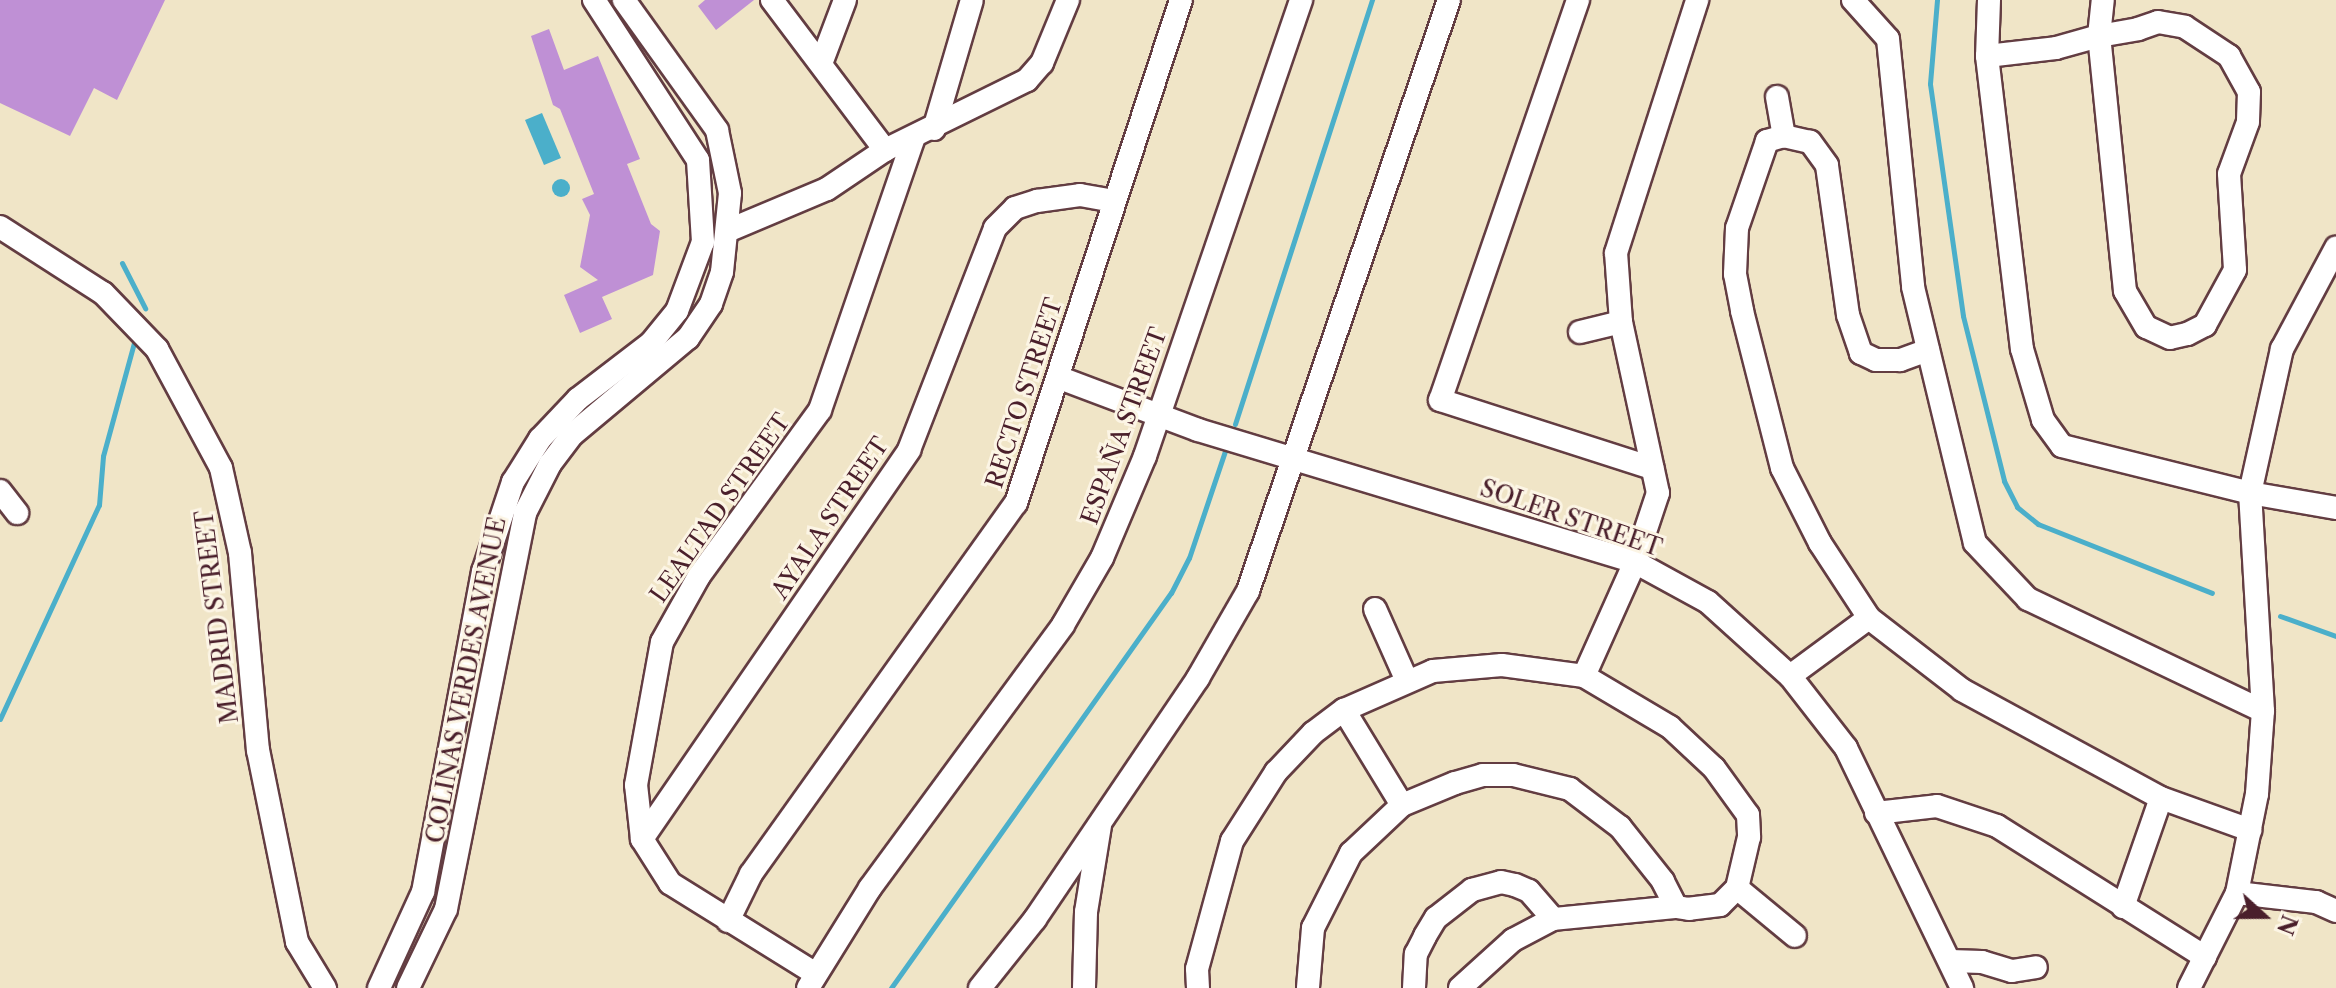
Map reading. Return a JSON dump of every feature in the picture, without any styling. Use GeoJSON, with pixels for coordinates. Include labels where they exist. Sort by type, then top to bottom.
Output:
{"type":"FeatureCollection","features":[{"type":"Feature","properties":{"kind":"street","name":"COLINAS VERDES AVENUE"},"geometry":{"type":"LineString","coordinates":[[379,988],[423,892],[483,572],[513,482],[540,439],[578,399],[651,343],[677,311],[703,242],[698,160],[594,0]]}},
{"type":"Feature","properties":{"kind":"street","name":"COLINAS VERDES AVENUE"},"geometry":{"type":"LineString","coordinates":[[408,988],[446,909],[525,513],[550,464],[573,434],[688,338],[711,304],[722,272],[730,193],[717,130],[624,0]]}},
{"type":"Feature","properties":{"kind":"street"},"geometry":{"type":"LineString","coordinates":[[772,0],[822,61],[885,150]]}},
{"type":"Feature","properties":{"kind":"street"},"geometry":{"type":"LineString","coordinates":[[822,61],[845,0]]}},
{"type":"Feature","properties":{"kind":"street"},"geometry":{"type":"LineString","coordinates":[[934,129],[972,0]]}},
{"type":"Feature","properties":{"kind":"street"},"geometry":{"type":"LineString","coordinates":[[727,231],[827,189],[885,150],[913,140],[1027,80],[1042,63],[1068,0]]}},
{"type":"Feature","properties":{"kind":"street","name":"RECTO STREET"},"geometry":{"type":"LineString","coordinates":[[728,921],[751,874],[1016,503],[1060,378],[1114,201],[1181,0]]}},
{"type":"Feature","properties":{"kind":"street","name":"ESPAÑA STREET"},"geometry":{"type":"LineString","coordinates":[[812,981],[870,888],[1063,625],[1121,519],[1301,0]]}},
{"type":"Feature","properties":{"kind":"street"},"geometry":{"type":"LineString","coordinates":[[980,988],[1035,919],[1101,817],[1198,678],[1248,591],[1449,0]]}},
{"type":"Feature","properties":{"kind":"street"},"geometry":{"type":"LineString","coordinates":[[1578,0],[1440,400],[1652,468]]}},
{"type":"Feature","properties":{"kind":"street"},"geometry":{"type":"LineString","coordinates":[[1584,676],[1635,562],[1658,493],[1621,322],[1616,253],[1620,229],[1697,0]]}},
{"type":"Feature","properties":{"kind":"street"},"geometry":{"type":"LineString","coordinates":[[1989,0],[1987,56],[2022,349],[2043,420],[2062,446],[2250,493],[2336,508]]}},
{"type":"Feature","properties":{"kind":"street"},"geometry":{"type":"LineString","coordinates":[[1987,56],[2056,48],[2099,36],[2158,22],[2185,27],[2229,56],[2249,92],[2248,122],[2229,174],[2235,270],[2213,313],[2187,334],[2170,338],[2146,327],[2125,291],[2099,36],[2103,0]]}},
{"type":"Feature","properties":{"kind":"street"},"geometry":{"type":"LineString","coordinates":[[1858,1],[1888,39],[1913,287],[1975,543],[1999,575],[2028,599],[2263,711]]}},
{"type":"Feature","properties":{"kind":"street"},"geometry":{"type":"LineString","coordinates":[[1777,97],[1784,136]]}},
{"type":"Feature","properties":{"kind":"street"},"geometry":{"type":"LineString","coordinates":[[1928,350],[1900,360],[1876,360],[1861,353],[1848,315],[1827,165],[1810,142],[1784,136],[1767,141],[1745,196],[1737,228],[1737,287],[1782,468],[1820,543],[1869,618],[1962,690],[2161,798],[2250,830]]}},
{"type":"Feature","properties":{"kind":"street","name":"LEALTAD STREET"},"geometry":{"type":"LineString","coordinates":[[812,981],[670,883],[642,839],[636,785],[662,642],[692,587],[820,410],[913,140]]}},
{"type":"Feature","properties":{"kind":"street","name":"AYALA STREET"},"geometry":{"type":"LineString","coordinates":[[642,839],[909,450],[995,228],[1015,208],[1037,201],[1080,195],[1114,201]]}},
{"type":"Feature","properties":{"kind":"street","name":"MADRID STREET"},"geometry":{"type":"LineString","coordinates":[[0,227],[103,293],[157,349],[221,468],[240,553],[267,794],[297,942],[325,988]]}},
{"type":"Feature","properties":{"kind":"street"},"geometry":{"type":"LineString","coordinates":[[2189,988],[2237,893],[2250,830],[2263,711],[2250,493],[2282,349],[2336,248]]}},
{"type":"Feature","properties":{"kind":"street"},"geometry":{"type":"LineString","coordinates":[[1580,332],[1621,322]]}},
{"type":"Feature","properties":{"kind":"street","name":"SOLER STREET"},"geometry":{"type":"LineString","coordinates":[[1060,378],[1294,458],[1635,562],[1708,602],[1790,676],[1846,748],[1962,988]]}},
{"type":"Feature","properties":{"kind":"street"},"geometry":{"type":"LineString","coordinates":[[0,491],[17,513]]}},
{"type":"Feature","properties":{"kind":"street"},"geometry":{"type":"LineString","coordinates":[[1375,609],[1407,681]]}},
{"type":"Feature","properties":{"kind":"street"},"geometry":{"type":"LineString","coordinates":[[1790,676],[1869,618]]}},
{"type":"Feature","properties":{"kind":"street"},"geometry":{"type":"LineString","coordinates":[[1198,988],[1197,969],[1232,841],[1276,772],[1313,733],[1344,710],[1433,671],[1502,665],[1584,676],[1670,727],[1732,793],[1748,815],[1749,837],[1737,888],[1720,905],[1553,919],[1513,940],[1460,988]]}},
{"type":"Feature","properties":{"kind":"street"},"geometry":{"type":"LineString","coordinates":[[1344,710],[1402,805]]}},
{"type":"Feature","properties":{"kind":"street"},"geometry":{"type":"LineString","coordinates":[[1308,988],[1313,928],[1336,875],[1377,825],[1402,805],[1483,775],[1513,775],[1570,789],[1597,805],[1642,851],[1676,907]]}},
{"type":"Feature","properties":{"kind":"street"},"geometry":{"type":"LineString","coordinates":[[2123,907],[2161,798]]}},
{"type":"Feature","properties":{"kind":"street"},"geometry":{"type":"LineString","coordinates":[[1876,813],[1937,806],[1997,826],[2205,957]]}},
{"type":"Feature","properties":{"kind":"street"},"geometry":{"type":"LineString","coordinates":[[1084,988],[1086,912],[1101,817]]}},
{"type":"Feature","properties":{"kind":"street"},"geometry":{"type":"LineString","coordinates":[[1414,988],[1416,954],[1425,936],[1436,918],[1472,890],[1501,882],[1515,885],[1535,897],[1553,919]]}},
{"type":"Feature","properties":{"kind":"street"},"geometry":{"type":"LineString","coordinates":[[1737,888],[1795,936]]}},
{"type":"Feature","properties":{"kind":"street"},"geometry":{"type":"LineString","coordinates":[[2237,893],[2316,902],[2336,911]]}},
{"type":"Feature","properties":{"kind":"street"},"geometry":{"type":"LineString","coordinates":[[1950,961],[1982,962],[2012,971],[2036,967]]}},
{"type":"Feature","properties":{"kind":"water"},"geometry":{"type":"Polygon","coordinates":[[[542,113],[561,158],[544,165],[525,120],[542,113]]]}},
{"type":"Feature","properties":{"kind":"water"},"geometry":{"type":"Polygon","coordinates":[[[557,179],[565,179],[570,188],[568,195],[557,197],[552,192],[552,184],[557,179]]]}},
{"type":"Feature","properties":{"kind":"building"},"geometry":{"type":"Polygon","coordinates":[[[0,0],[165,0],[117,100],[94,88],[70,136],[0,103],[0,0]]]}},
{"type":"Feature","properties":{"kind":"building"},"geometry":{"type":"Polygon","coordinates":[[[705,0],[754,0],[716,30],[698,6],[705,0]]]}},
{"type":"Feature","properties":{"kind":"building"},"geometry":{"type":"Polygon","coordinates":[[[549,29],[564,70],[598,56],[640,159],[627,164],[651,224],[660,231],[653,275],[602,297],[612,319],[580,333],[564,295],[598,280],[580,267],[590,215],[582,199],[594,194],[560,109],[553,105],[531,36],[549,29]]]}},
{"type":"Feature","properties":{"kind":"waterway"},"geometry":{"type":"LineString","coordinates":[[1235,424],[1372,0]]}},
{"type":"Feature","properties":{"kind":"waterway"},"geometry":{"type":"LineString","coordinates":[[1937,0],[1930,84],[1963,316],[2004,481],[2017,507],[2038,524],[2212,593]]}},
{"type":"Feature","properties":{"kind":"waterway"},"geometry":{"type":"LineString","coordinates":[[122,263],[145,308]]}},
{"type":"Feature","properties":{"kind":"waterway"},"geometry":{"type":"LineString","coordinates":[[0,719],[99,505],[103,456],[134,343]]}},
{"type":"Feature","properties":{"kind":"waterway"},"geometry":{"type":"LineString","coordinates":[[891,988],[1171,593],[1189,558],[1225,451]]}},
{"type":"Feature","properties":{"kind":"waterway"},"geometry":{"type":"LineString","coordinates":[[2280,616],[2336,636]]}}]}
